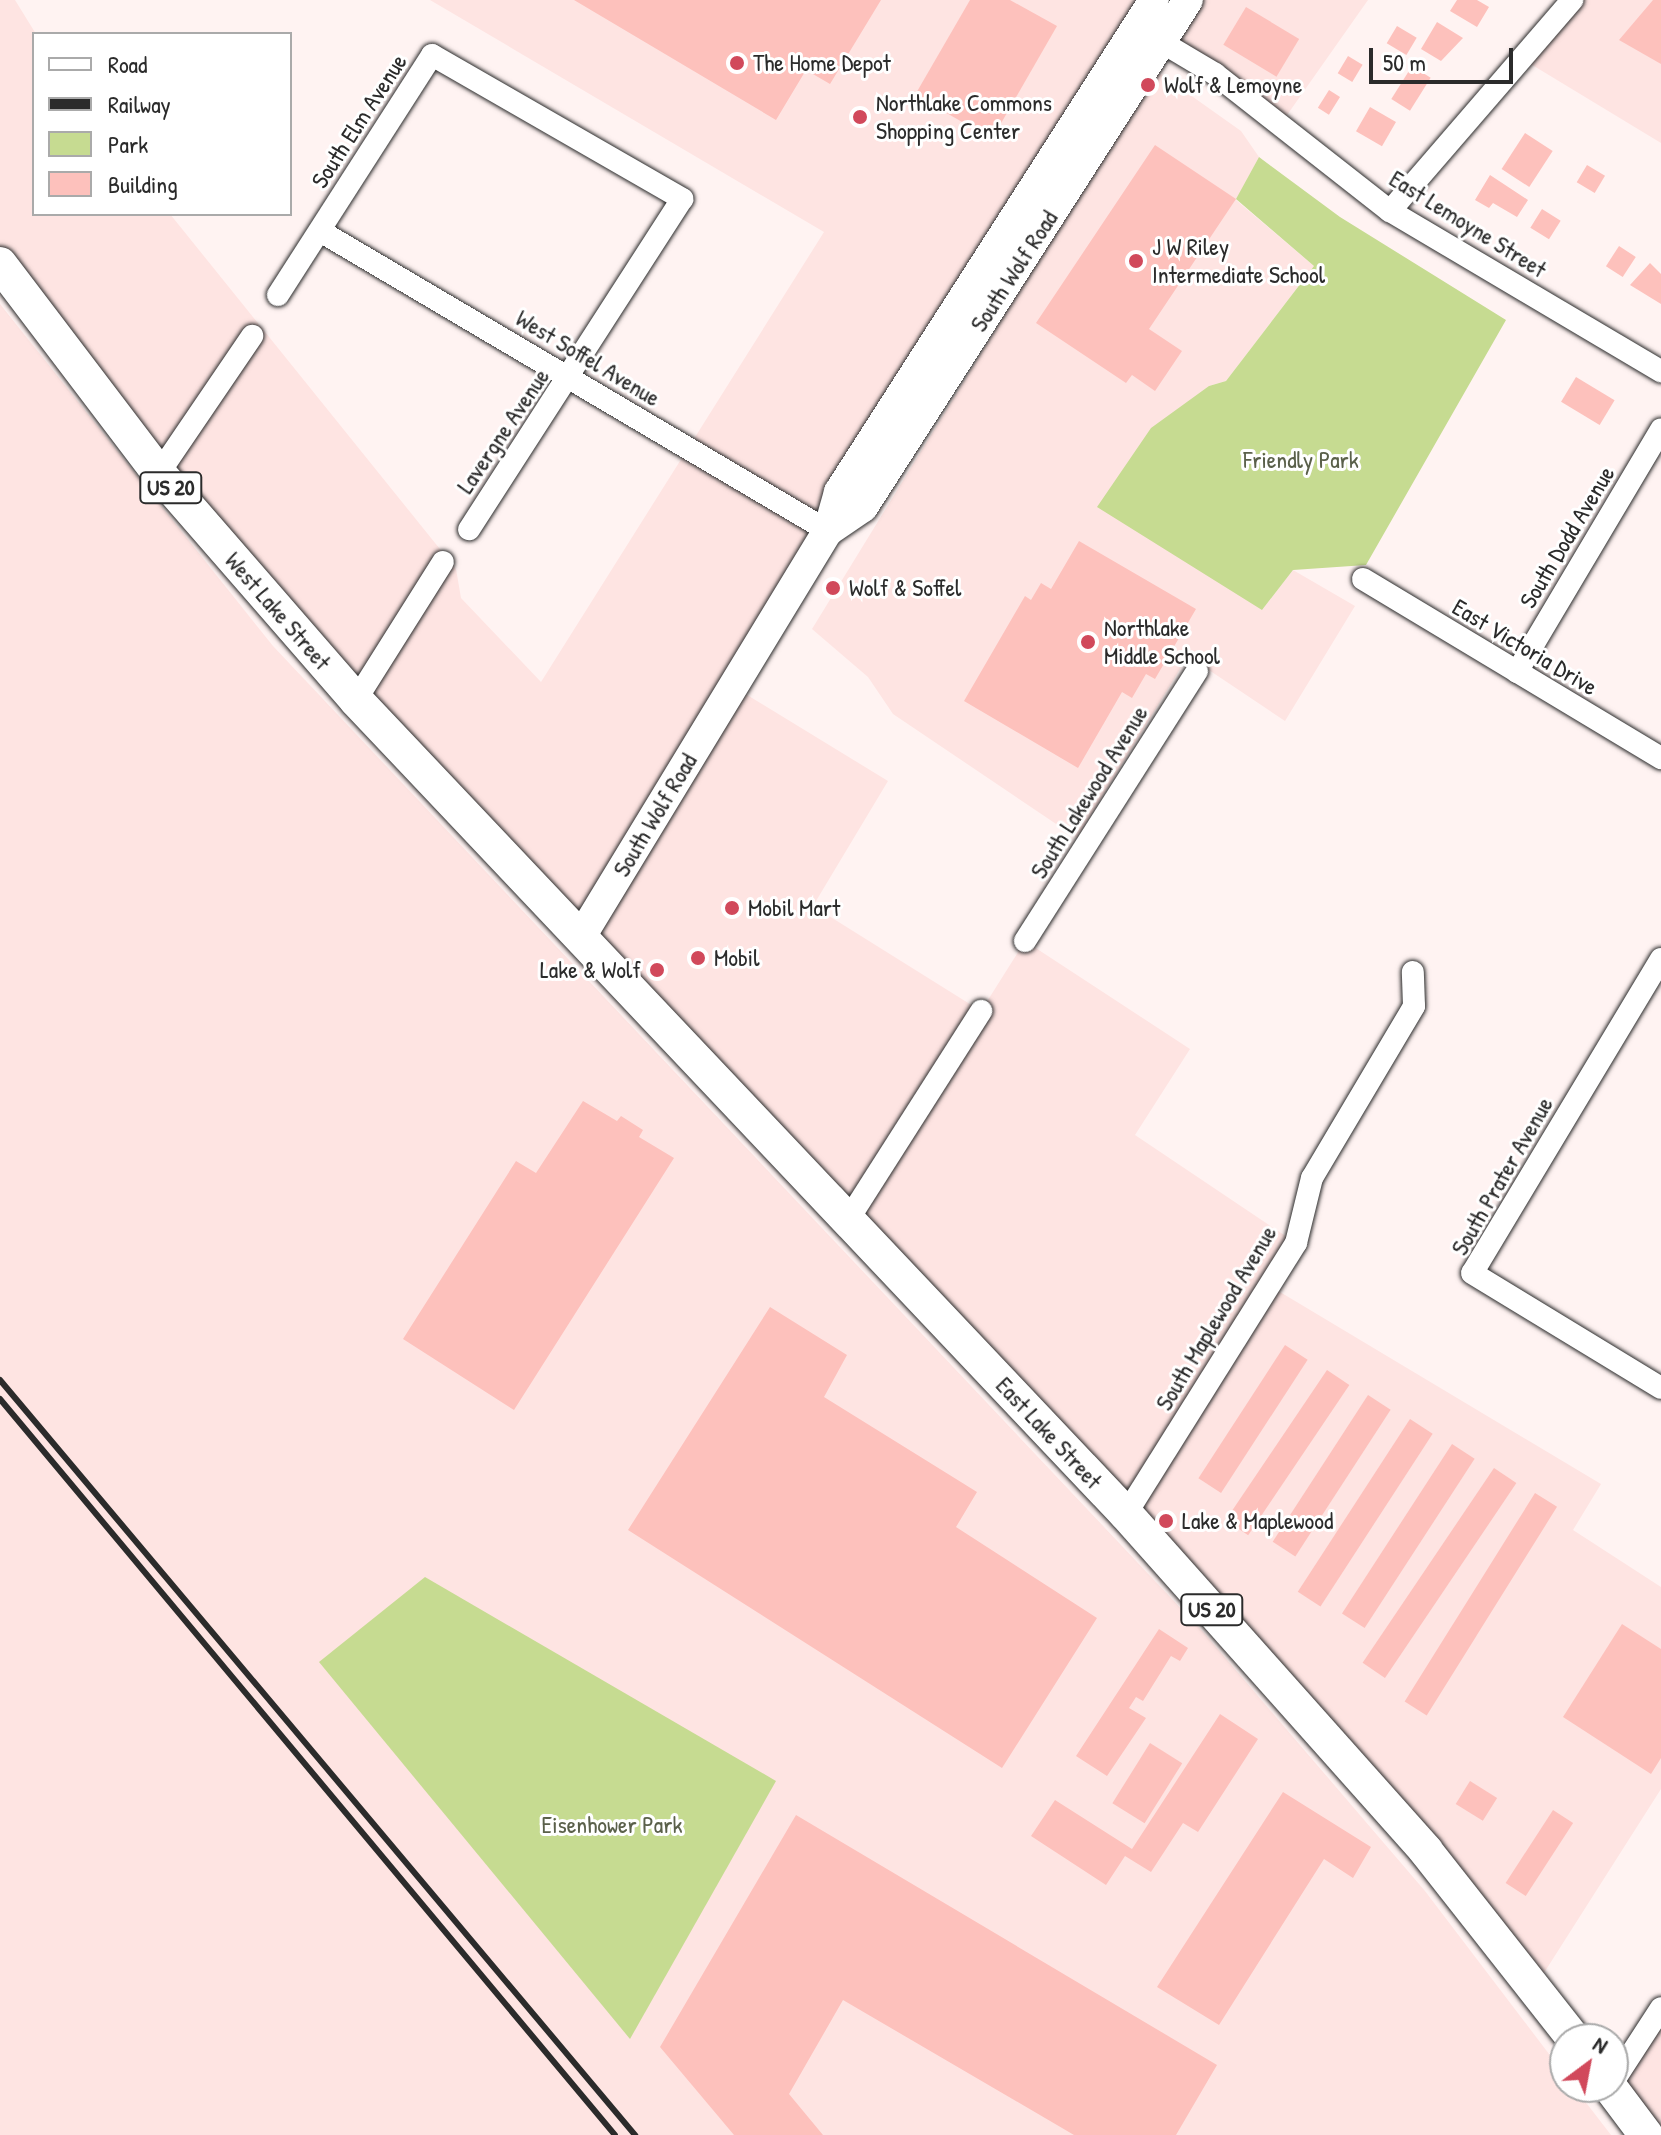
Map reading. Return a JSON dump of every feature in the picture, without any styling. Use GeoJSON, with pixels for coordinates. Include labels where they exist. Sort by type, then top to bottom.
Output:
{"type":"FeatureCollection","features":[{"type":"Feature","properties":{"kind":"main road","name":"South Wolf Road"},"geometry":{"type":"LineString","coordinates":[[1148,34],[1154,0]]}},
{"type":"Feature","properties":{"kind":"main road","name":"South Wolf Road"},"geometry":{"type":"LineString","coordinates":[[582,935],[828,531],[839,492],[1148,34],[1188,0]]}},
{"type":"Feature","properties":{"kind":"main road","name":"West Lake Street"},"geometry":{"type":"LineString","coordinates":[[0,264],[159,473],[356,700],[582,935]]}},
{"type":"Feature","properties":{"kind":"main road","name":"East Lake Street"},"geometry":{"type":"LineString","coordinates":[[582,935],[1126,1514],[1501,1942],[1562,2023]]}},
{"type":"Feature","properties":{"kind":"main road"},"geometry":{"type":"LineString","coordinates":[[1624,2103],[1646,2135]]}},
{"type":"Feature","properties":{"kind":"street"},"geometry":{"type":"LineString","coordinates":[[1390,211],[1572,0]]}},
{"type":"Feature","properties":{"kind":"street","name":"East Lemoyne Street"},"geometry":{"type":"LineString","coordinates":[[1148,34],[1215,74],[1390,211],[1661,371]]}},
{"type":"Feature","properties":{"kind":"street","name":"South Elm Avenue"},"geometry":{"type":"LineString","coordinates":[[278,295],[432,55],[682,199]]}},
{"type":"Feature","properties":{"kind":"street","name":"Lavergne Avenue"},"geometry":{"type":"LineString","coordinates":[[469,529],[570,378],[682,199]]}},
{"type":"Feature","properties":{"kind":"street","name":"West Soffel Avenue"},"geometry":{"type":"LineString","coordinates":[[320,231],[828,531]]}},
{"type":"Feature","properties":{"kind":"street"},"geometry":{"type":"LineString","coordinates":[[159,473],[252,336]]}},
{"type":"Feature","properties":{"kind":"street","name":"South Dodd Avenue"},"geometry":{"type":"LineString","coordinates":[[1517,672],[1661,429]]}},
{"type":"Feature","properties":{"kind":"street"},"geometry":{"type":"LineString","coordinates":[[356,700],[443,562]]}},
{"type":"Feature","properties":{"kind":"street","name":"East Victoria Drive"},"geometry":{"type":"LineString","coordinates":[[1363,579],[1661,758]]}},
{"type":"Feature","properties":{"kind":"street","name":"South Lakewood Avenue"},"geometry":{"type":"LineString","coordinates":[[1025,941],[1197,671]]}},
{"type":"Feature","properties":{"kind":"street","name":"South Prater Avenue"},"geometry":{"type":"LineString","coordinates":[[1661,959],[1472,1273],[1661,1388]]}},
{"type":"Feature","properties":{"kind":"street","name":"South Maplewood Avenue"},"geometry":{"type":"LineString","coordinates":[[1126,1514],[1296,1243],[1312,1178],[1407,1021],[1417,989],[1413,972]]}},
{"type":"Feature","properties":{"kind":"street"},"geometry":{"type":"LineString","coordinates":[[848,1220],[981,1011]]}},
{"type":"Feature","properties":{"kind":"street"},"geometry":{"type":"LineString","coordinates":[[1629,2057],[1661,2008]]}},
{"type":"Feature","properties":{"kind":"shaded area"},"geometry":{"type":"Polygon","coordinates":[[[0,0],[15,0],[35,32],[32,32],[32,216],[172,216],[456,569],[461,598],[541,682],[824,232],[430,0],[1368,0],[1280,125],[1147,33],[734,687],[888,781],[813,906],[981,1011],[1025,941],[1190,1049],[1135,1135],[1296,1243],[1270,1286],[1601,1484],[1573,1530],[1661,1587],[1661,1789],[1535,1987],[582,935],[0,264],[0,0]]]}},
{"type":"Feature","properties":{"kind":"shaded area"},"geometry":{"type":"Polygon","coordinates":[[[1572,0],[1661,0],[1661,143],[1519,57],[1572,0]]]}},
{"type":"Feature","properties":{"kind":"shaded area"},"geometry":{"type":"Polygon","coordinates":[[[1155,70],[1241,131],[1259,157],[1236,200],[1314,266],[1226,381],[1209,386],[1262,610],[1293,570],[1355,606],[1285,721],[1188,656],[1077,838],[893,714],[868,677],[812,629],[1155,70]]]}},
{"type":"Feature","properties":{"kind":"shaded area"},"geometry":{"type":"Polygon","coordinates":[[[0,304],[273,646],[1204,1633],[1425,1891],[1549,2054],[1549,2103],[1586,2103],[1611,2135],[0,2135],[0,304]]]}},
{"type":"Feature","properties":{"kind":"shaded area"},"geometry":{"type":"Polygon","coordinates":[[[1661,2008],[1661,2135],[1629,2103],[1629,2061],[1661,2008]]]}},
{"type":"Feature","properties":{"kind":"green space","name":"Friendly Park"},"geometry":{"type":"Polygon","coordinates":[[[1259,157],[1340,217],[1506,320],[1366,565],[1293,570],[1262,610],[1097,507],[1151,428],[1209,386],[1226,381],[1314,266],[1236,199],[1259,157]]]}},
{"type":"Feature","properties":{"kind":"green space","name":"Eisenhower Park"},"geometry":{"type":"Polygon","coordinates":[[[425,1577],[776,1781],[630,2039],[319,1662],[425,1577]]]}},
{"type":"Feature","properties":{"kind":"building","name":"The Home Depot"},"geometry":{"type":"Polygon","coordinates":[[[574,0],[881,0],[830,84],[806,70],[776,120],[574,0]]]}},
{"type":"Feature","properties":{"kind":"building"},"geometry":{"type":"Polygon","coordinates":[[[970,0],[1010,0],[1057,26],[992,139],[915,95],[970,0]]]}},
{"type":"Feature","properties":{"kind":"building"},"geometry":{"type":"Polygon","coordinates":[[[1457,0],[1477,0],[1489,7],[1477,27],[1450,11],[1457,0]]]}},
{"type":"Feature","properties":{"kind":"building"},"geometry":{"type":"Polygon","coordinates":[[[1653,0],[1661,0],[1661,64],[1619,40],[1653,0]]]}},
{"type":"Feature","properties":{"kind":"building"},"geometry":{"type":"Polygon","coordinates":[[[1246,7],[1299,39],[1276,77],[1223,45],[1246,7]]]}},
{"type":"Feature","properties":{"kind":"building"},"geometry":{"type":"Polygon","coordinates":[[[1437,22],[1463,38],[1441,61],[1421,49],[1437,22]]]}},
{"type":"Feature","properties":{"kind":"building"},"geometry":{"type":"Polygon","coordinates":[[[1397,26],[1417,38],[1406,55],[1387,43],[1397,26]]]}},
{"type":"Feature","properties":{"kind":"building"},"geometry":{"type":"Polygon","coordinates":[[[1348,56],[1363,65],[1352,82],[1338,73],[1348,56]]]}},
{"type":"Feature","properties":{"kind":"building"},"geometry":{"type":"Polygon","coordinates":[[[1412,66],[1431,78],[1410,111],[1391,99],[1412,66]]]}},
{"type":"Feature","properties":{"kind":"building"},"geometry":{"type":"Polygon","coordinates":[[[1329,90],[1340,97],[1329,115],[1318,108],[1329,90]]]}},
{"type":"Feature","properties":{"kind":"building"},"geometry":{"type":"Polygon","coordinates":[[[1370,107],[1396,122],[1382,146],[1356,131],[1370,107]]]}},
{"type":"Feature","properties":{"kind":"building"},"geometry":{"type":"Polygon","coordinates":[[[1525,133],[1553,151],[1529,187],[1502,169],[1525,133]]]}},
{"type":"Feature","properties":{"kind":"building","name":"J W Riley Intermediate School"},"geometry":{"type":"Polygon","coordinates":[[[1155,145],[1236,199],[1149,329],[1182,351],[1155,391],[1132,375],[1126,383],[1036,323],[1155,145]]]}},
{"type":"Feature","properties":{"kind":"building"},"geometry":{"type":"Polygon","coordinates":[[[1587,165],[1605,176],[1595,193],[1577,182],[1587,165]]]}},
{"type":"Feature","properties":{"kind":"building"},"geometry":{"type":"Polygon","coordinates":[[[1490,175],[1528,200],[1517,217],[1493,203],[1489,208],[1475,200],[1490,175]]]}},
{"type":"Feature","properties":{"kind":"building"},"geometry":{"type":"Polygon","coordinates":[[[1542,209],[1561,221],[1549,239],[1530,228],[1542,209]]]}},
{"type":"Feature","properties":{"kind":"building"},"geometry":{"type":"Polygon","coordinates":[[[1619,246],[1636,257],[1623,277],[1606,266],[1619,246]]]}},
{"type":"Feature","properties":{"kind":"building"},"geometry":{"type":"Polygon","coordinates":[[[1650,263],[1661,274],[1661,304],[1630,285],[1650,263]]]}},
{"type":"Feature","properties":{"kind":"building"},"geometry":{"type":"Polygon","coordinates":[[[1576,377],[1615,400],[1600,425],[1561,402],[1576,377]]]}},
{"type":"Feature","properties":{"kind":"building","name":"Northlake Middle School"},"geometry":{"type":"Polygon","coordinates":[[[1079,541],[1196,609],[1155,679],[1146,674],[1132,698],[1122,692],[1078,768],[964,701],[1025,596],[1031,600],[1041,583],[1051,589],[1079,541]]]}},
{"type":"Feature","properties":{"kind":"building"},"geometry":{"type":"Polygon","coordinates":[[[583,1101],[617,1121],[621,1116],[643,1130],[639,1137],[674,1158],[514,1410],[403,1339],[516,1161],[536,1173],[583,1101]]]}},
{"type":"Feature","properties":{"kind":"building"},"geometry":{"type":"Polygon","coordinates":[[[770,1307],[847,1355],[824,1397],[977,1492],[956,1527],[1097,1618],[1002,1768],[628,1530],[770,1307]]]}},
{"type":"Feature","properties":{"kind":"building"},"geometry":{"type":"Polygon","coordinates":[[[1285,1345],[1308,1360],[1221,1493],[1198,1478],[1285,1345]]]}},
{"type":"Feature","properties":{"kind":"building"},"geometry":{"type":"Polygon","coordinates":[[[1327,1370],[1349,1385],[1248,1535],[1226,1520],[1327,1370]]]}},
{"type":"Feature","properties":{"kind":"building"},"geometry":{"type":"Polygon","coordinates":[[[1368,1395],[1391,1410],[1295,1556],[1273,1542],[1368,1395]]]}},
{"type":"Feature","properties":{"kind":"building"},"geometry":{"type":"Polygon","coordinates":[[[1410,1419],[1433,1434],[1320,1606],[1298,1592],[1410,1419]]]}},
{"type":"Feature","properties":{"kind":"building"},"geometry":{"type":"Polygon","coordinates":[[[1452,1444],[1475,1459],[1365,1628],[1342,1613],[1452,1444]]]}},
{"type":"Feature","properties":{"kind":"building"},"geometry":{"type":"Polygon","coordinates":[[[1494,1468],[1516,1483],[1385,1678],[1363,1663],[1494,1468]]]}},
{"type":"Feature","properties":{"kind":"building"},"geometry":{"type":"Polygon","coordinates":[[[1535,1493],[1557,1507],[1427,1715],[1405,1702],[1535,1493]]]}},
{"type":"Feature","properties":{"kind":"building"},"geometry":{"type":"Polygon","coordinates":[[[1622,1624],[1661,1649],[1661,1758],[1651,1774],[1563,1717],[1622,1624]]]}},
{"type":"Feature","properties":{"kind":"building"},"geometry":{"type":"Polygon","coordinates":[[[1159,1629],[1188,1648],[1180,1661],[1171,1656],[1143,1701],[1136,1697],[1129,1708],[1146,1718],[1107,1776],[1076,1756],[1159,1629]]]}},
{"type":"Feature","properties":{"kind":"building"},"geometry":{"type":"Polygon","coordinates":[[[1220,1714],[1258,1739],[1198,1832],[1183,1823],[1151,1872],[1125,1856],[1106,1885],[1031,1836],[1055,1800],[1132,1849],[1220,1714]]]}},
{"type":"Feature","properties":{"kind":"building"},"geometry":{"type":"Polygon","coordinates":[[[1150,1743],[1182,1763],[1145,1823],[1112,1803],[1150,1743]]]}},
{"type":"Feature","properties":{"kind":"building"},"geometry":{"type":"Polygon","coordinates":[[[1470,1781],[1497,1798],[1483,1821],[1456,1804],[1470,1781]]]}},
{"type":"Feature","properties":{"kind":"building"},"geometry":{"type":"Polygon","coordinates":[[[1283,1792],[1371,1847],[1353,1878],[1324,1859],[1219,2025],[1157,1987],[1283,1792]]]}},
{"type":"Feature","properties":{"kind":"building"},"geometry":{"type":"Polygon","coordinates":[[[1553,1810],[1573,1823],[1526,1896],[1506,1883],[1553,1810]]]}},
{"type":"Feature","properties":{"kind":"building"},"geometry":{"type":"Polygon","coordinates":[[[796,1815],[1217,2065],[1176,2135],[1074,2135],[843,2000],[789,2094],[823,2135],[734,2135],[660,2047],[796,1815]]]}},
{"type":"Feature","properties":{"kind":"railway"},"geometry":{"type":"LineString","coordinates":[[0,1380],[635,2135]]}},
{"type":"Feature","properties":{"kind":"railway"},"geometry":{"type":"LineString","coordinates":[[0,1399],[615,2135]]}},
{"type":"Feature","properties":{"kind":"place","name":"The Home Depot"},"geometry":{"type":"Point","coordinates":[737,63]}},
{"type":"Feature","properties":{"kind":"place","name":"Wolf & Lemoyne"},"geometry":{"type":"Point","coordinates":[1148,85]}},
{"type":"Feature","properties":{"kind":"place","name":"Northlake Commons Shopping Center"},"geometry":{"type":"Point","coordinates":[860,117]}},
{"type":"Feature","properties":{"kind":"place","name":"J W Riley Intermediate School"},"geometry":{"type":"Point","coordinates":[1136,261]}},
{"type":"Feature","properties":{"kind":"place","name":"Wolf & Soffel"},"geometry":{"type":"Point","coordinates":[833,588]}},
{"type":"Feature","properties":{"kind":"place","name":"Northlake Middle School"},"geometry":{"type":"Point","coordinates":[1088,642]}},
{"type":"Feature","properties":{"kind":"place","name":"Mobil Mart"},"geometry":{"type":"Point","coordinates":[732,908]}},
{"type":"Feature","properties":{"kind":"place","name":"Mobil"},"geometry":{"type":"Point","coordinates":[698,958]}},
{"type":"Feature","properties":{"kind":"place","name":"Lake & Wolf"},"geometry":{"type":"Point","coordinates":[657,970]}},
{"type":"Feature","properties":{"kind":"place","name":"Lake & Maplewood"},"geometry":{"type":"Point","coordinates":[1166,1521]}}]}
